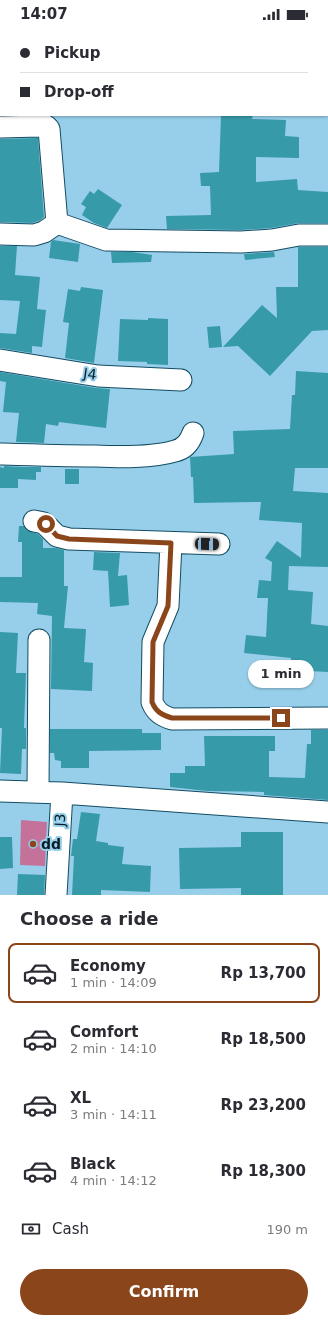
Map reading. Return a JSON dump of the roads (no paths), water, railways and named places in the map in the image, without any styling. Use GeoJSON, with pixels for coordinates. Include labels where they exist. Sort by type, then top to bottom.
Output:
{"type":"FeatureCollection","features":[{"type":"Feature","properties":{"kind":"street"},"geometry":{"type":"LineString","coordinates":[[0,127],[40,120],[49,129],[57,222]]}},
{"type":"Feature","properties":{"kind":"street"},"geometry":{"type":"LineString","coordinates":[[0,234],[34,235],[44,232],[57,222]]}},
{"type":"Feature","properties":{"kind":"street"},"geometry":{"type":"LineString","coordinates":[[57,222],[106,240],[241,242],[272,240],[299,235],[328,235]]}},
{"type":"Feature","properties":{"kind":"street","name":"J4"},"geometry":{"type":"LineString","coordinates":[[0,360],[98,376],[181,380]]}},
{"type":"Feature","properties":{"kind":"street"},"geometry":{"type":"LineString","coordinates":[[0,454],[123,457],[146,455],[175,451],[188,443],[194,433]]}},
{"type":"Feature","properties":{"kind":"street"},"geometry":{"type":"LineString","coordinates":[[34,521],[44,523],[57,536],[69,539],[219,544]]}},
{"type":"Feature","properties":{"kind":"street"},"geometry":{"type":"LineString","coordinates":[[171,543],[168,606],[153,642],[152,702],[155,710],[162,716],[172,718],[328,718]]}},
{"type":"Feature","properties":{"kind":"street"},"geometry":{"type":"LineString","coordinates":[[38,792],[39,640]]}},
{"type":"Feature","properties":{"kind":"street"},"geometry":{"type":"LineString","coordinates":[[0,791],[62,793],[328,812]]}},
{"type":"Feature","properties":{"kind":"street","name":"J3"},"geometry":{"type":"LineString","coordinates":[[56,895],[62,793]]}},
{"type":"Feature","properties":{"kind":"place","name":"dd"},"geometry":{"type":"Point","coordinates":[33,844]}}]}
